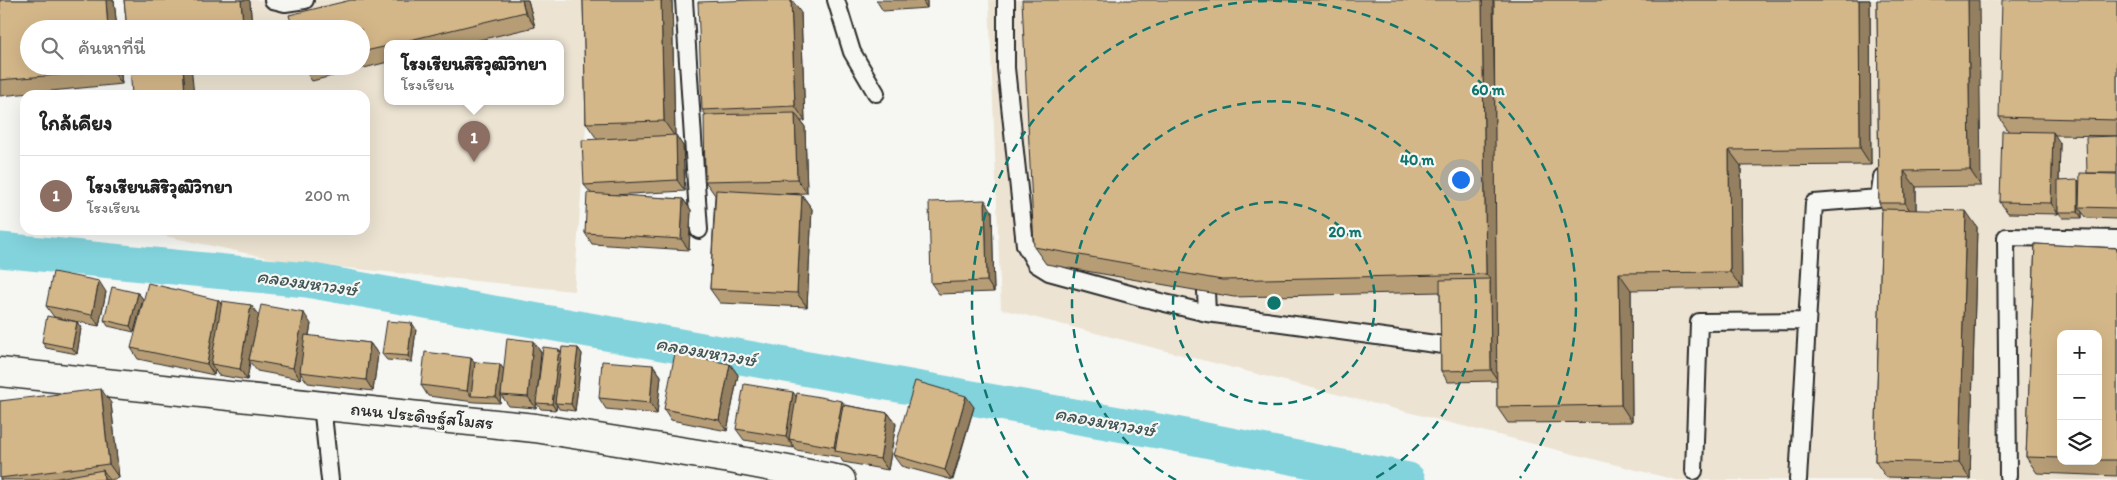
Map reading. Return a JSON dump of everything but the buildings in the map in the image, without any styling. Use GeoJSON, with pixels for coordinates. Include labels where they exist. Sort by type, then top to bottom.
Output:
{"type":"FeatureCollection","features":[{"type":"Feature","properties":{"kind":"street","name":"ถนน ประดิษฐ์สโมสร"},"geometry":{"type":"LineString","coordinates":[[0,372],[535,428],[730,459],[841,480]]}},
{"type":"Feature","properties":{"kind":"lane"},"geometry":{"type":"LineString","coordinates":[[272,0],[285,3],[305,0]]}},
{"type":"Feature","properties":{"kind":"lane"},"geometry":{"type":"LineString","coordinates":[[684,0],[699,230]]}},
{"type":"Feature","properties":{"kind":"lane"},"geometry":{"type":"LineString","coordinates":[[836,0],[852,52],[876,93]]}},
{"type":"Feature","properties":{"kind":"lane"},"geometry":{"type":"LineString","coordinates":[[1006,0],[1006,68],[1025,245],[1036,264],[1049,272],[1207,313],[1443,345]]}},
{"type":"Feature","properties":{"kind":"lane"},"geometry":{"type":"LineString","coordinates":[[1798,480],[1814,202],[1879,198],[1884,162]]}},
{"type":"Feature","properties":{"kind":"lane"},"geometry":{"type":"LineString","coordinates":[[2008,476],[2006,237],[2117,239]]}},
{"type":"Feature","properties":{"kind":"lane"},"geometry":{"type":"LineString","coordinates":[[1204,256],[1207,313]]}},
{"type":"Feature","properties":{"kind":"lane"},"geometry":{"type":"LineString","coordinates":[[1694,471],[1699,322],[1807,321]]}},
{"type":"Feature","properties":{"kind":"lane"},"geometry":{"type":"LineString","coordinates":[[322,405],[330,480]]}},
{"type":"Feature","properties":{"kind":"shaded area"},"geometry":{"type":"Polygon","coordinates":[[[250,0],[585,0],[590,71],[574,291],[288,262],[160,235],[370,235],[370,90],[141,90],[140,75],[370,75],[370,20],[173,20],[250,2],[250,0]]]}},
{"type":"Feature","properties":{"kind":"shaded area"},"geometry":{"type":"Polygon","coordinates":[[[989,0],[2117,0],[2117,480],[1676,480],[1001,309],[989,0]]]}},
{"type":"Feature","properties":{"kind":"waterway","name":"คลองมหาวงษ์"},"geometry":{"type":"LineString","coordinates":[[0,250],[307,280],[1175,434],[1408,480]]}},
{"type":"Feature","properties":{"kind":"place","name":"โรงเรียนสิริวุฒิวิทยา"},"geometry":{"type":"Point","coordinates":[474,162]}}]}
